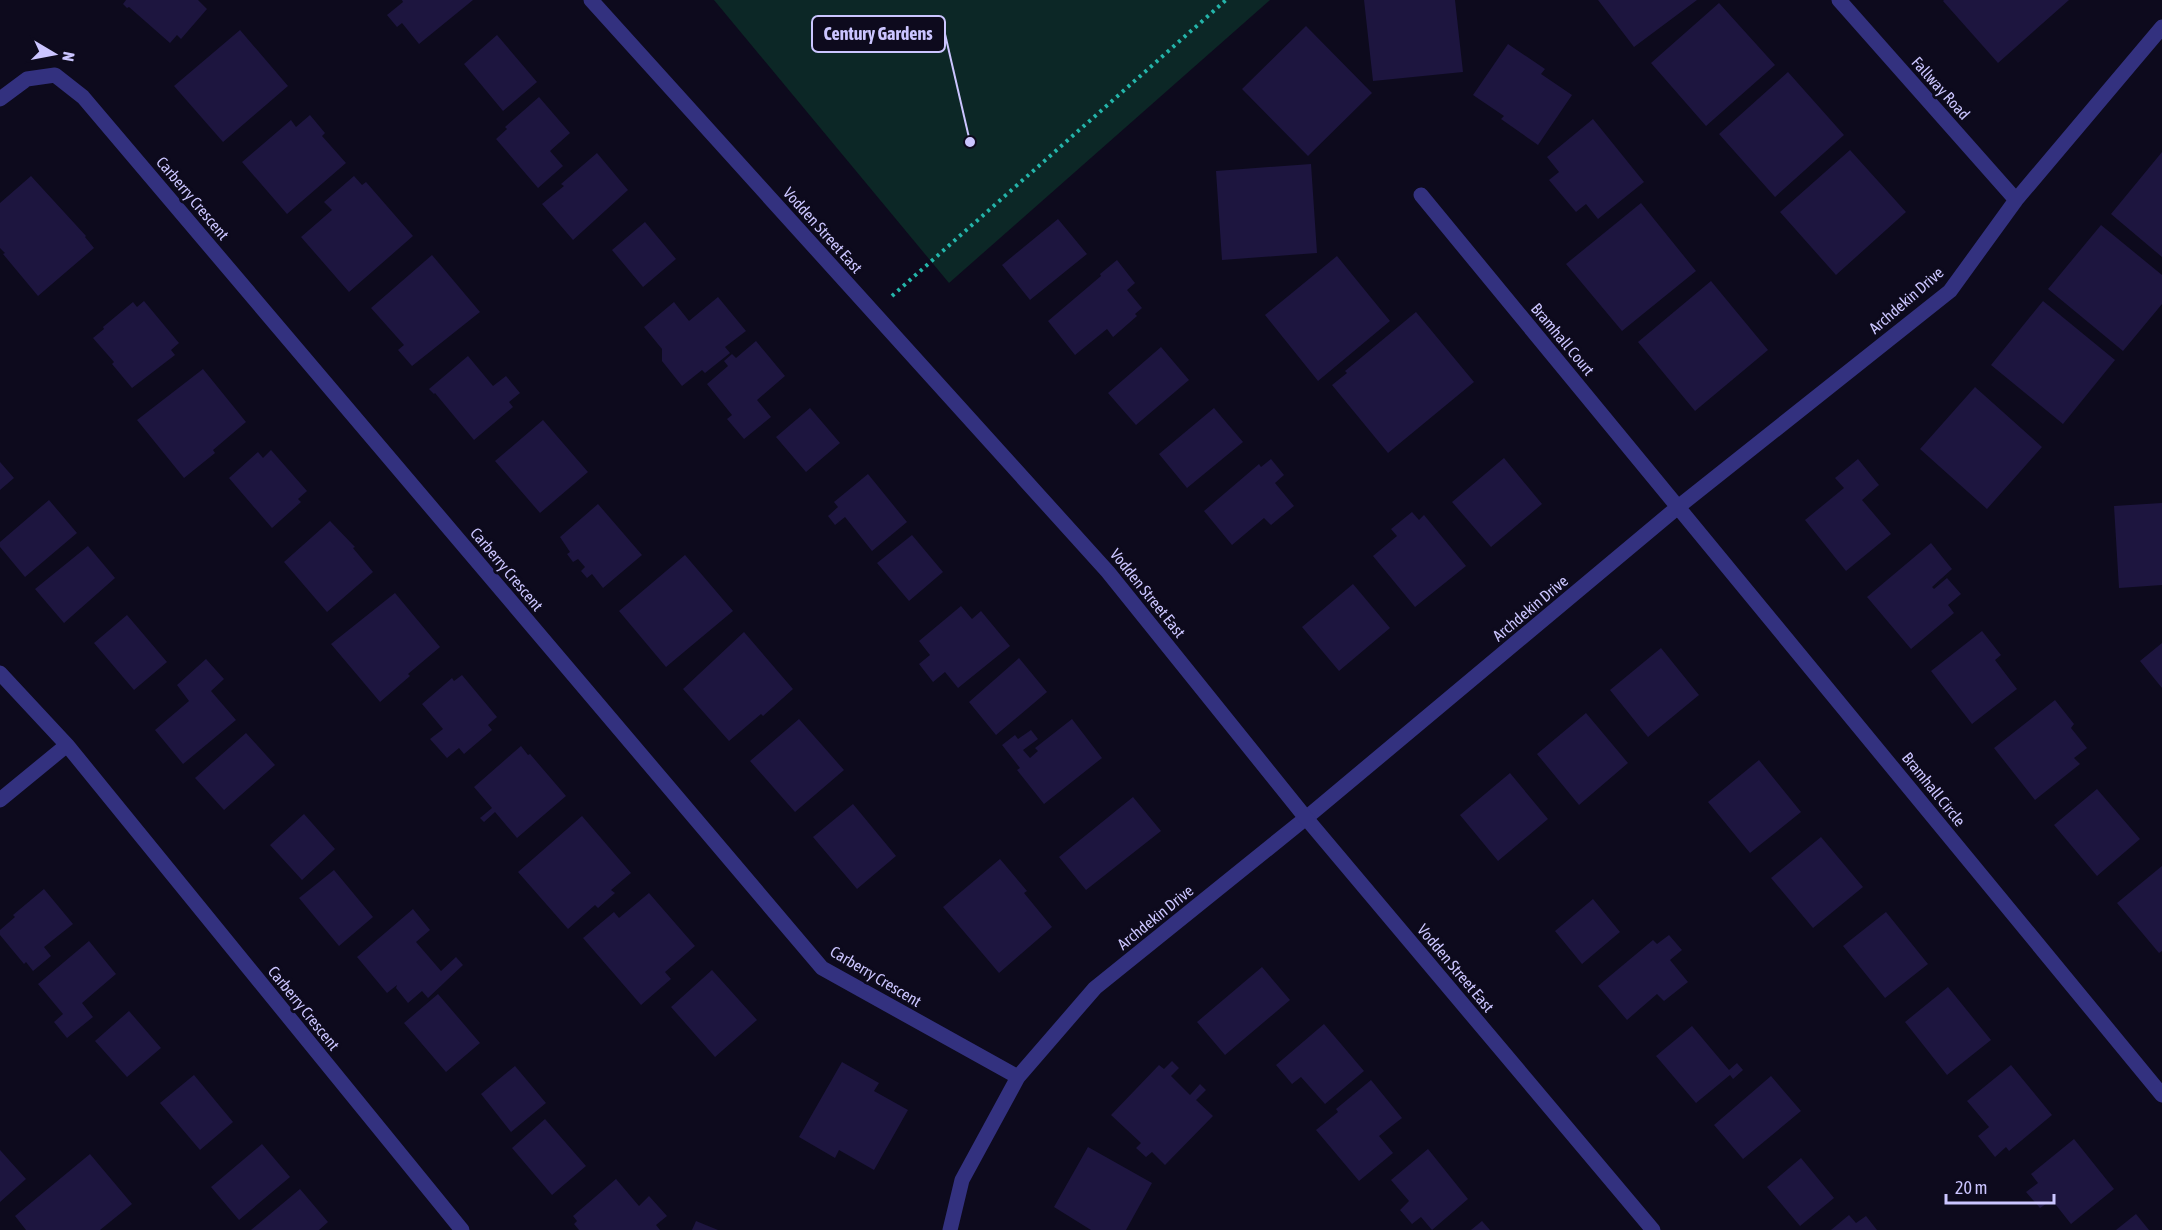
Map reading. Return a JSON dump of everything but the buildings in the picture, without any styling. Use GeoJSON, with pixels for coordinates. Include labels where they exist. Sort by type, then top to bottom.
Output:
{"type":"FeatureCollection","features":[{"type":"Feature","properties":{"kind":"street","name":"Vodden Street East"},"geometry":{"type":"LineString","coordinates":[[591,0],[1108,572],[1306,818],[1653,1230]]}},
{"type":"Feature","properties":{"kind":"street","name":"Fallway Road"},"geometry":{"type":"LineString","coordinates":[[1839,0],[2016,200]]}},
{"type":"Feature","properties":{"kind":"street","name":"Archdekin Drive"},"geometry":{"type":"LineString","coordinates":[[950,1230],[962,1180],[1018,1077],[1095,988],[1306,818],[1678,507],[1950,291],[2016,200],[2162,27]]}},
{"type":"Feature","properties":{"kind":"street","name":"Carberry Crescent"},"geometry":{"type":"LineString","coordinates":[[0,99],[27,79],[56,75],[83,97],[822,968],[1018,1077]]}},
{"type":"Feature","properties":{"kind":"street","name":"Bramhall Court"},"geometry":{"type":"LineString","coordinates":[[1421,195],[1678,507]]}},
{"type":"Feature","properties":{"kind":"street","name":"Bramhall Circle"},"geometry":{"type":"LineString","coordinates":[[1678,507],[2162,1095]]}},
{"type":"Feature","properties":{"kind":"street","name":"Carberry Crescent"},"geometry":{"type":"LineString","coordinates":[[0,673],[67,745],[462,1230]]}},
{"type":"Feature","properties":{"kind":"street"},"geometry":{"type":"LineString","coordinates":[[0,800],[67,745]]}},
{"type":"Feature","properties":{"kind":"path"},"geometry":{"type":"LineString","coordinates":[[874,312],[1226,0]]}},
{"type":"Feature","properties":{"kind":"green space"},"geometry":{"type":"Polygon","coordinates":[[[714,0],[1270,0],[949,283],[714,0]]]}},
{"type":"Feature","properties":{"kind":"place","name":"Century Gardens"},"geometry":{"type":"Point","coordinates":[970,142]}}]}
